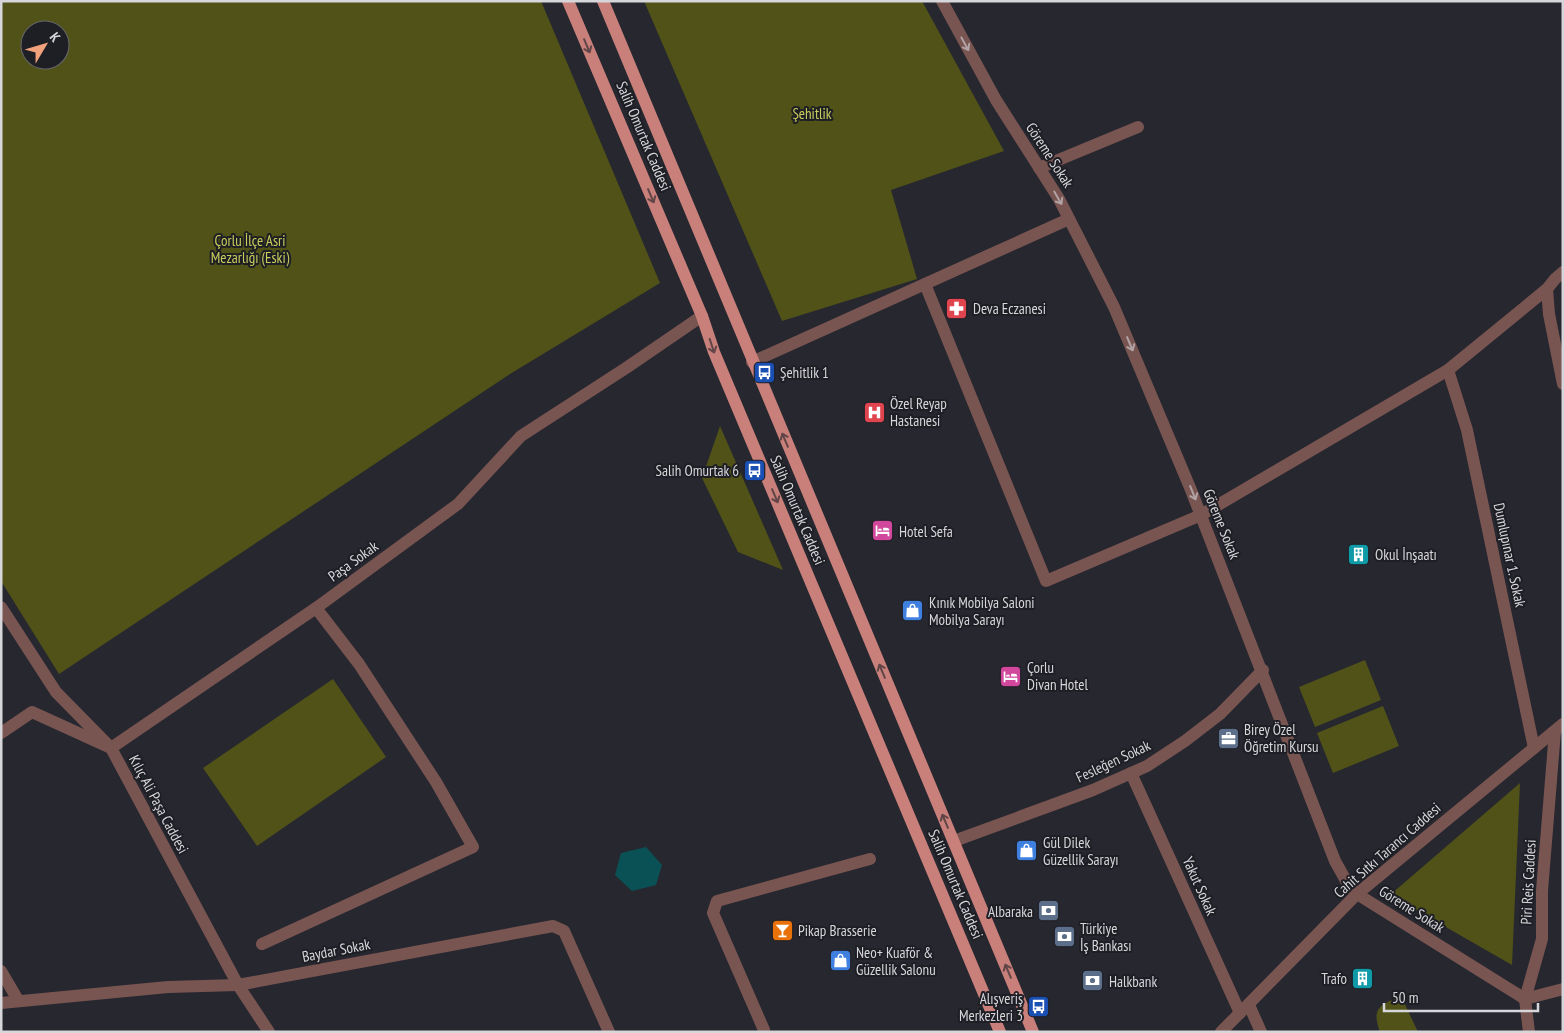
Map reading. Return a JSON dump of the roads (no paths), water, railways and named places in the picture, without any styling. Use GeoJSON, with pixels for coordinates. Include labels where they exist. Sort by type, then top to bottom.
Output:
{"type":"FeatureCollection","features":[{"type":"Feature","properties":{"kind":"main road","name":"Salih Omurtak Caddesi"},"geometry":{"type":"LineString","coordinates":[[568,1],[702,316],[714,352],[1000,1032]]}},
{"type":"Feature","properties":{"kind":"main road","name":"Salih Omurtak Caddesi"},"geometry":{"type":"LineString","coordinates":[[603,1],[1033,1032]]}},
{"type":"Feature","properties":{"kind":"street","name":"Göreme Sokak"},"geometry":{"type":"LineString","coordinates":[[942,1],[996,100],[1059,199],[1114,307],[1201,515],[1263,670],[1335,860],[1348,886],[1357,894],[1525,998]]}},
{"type":"Feature","properties":{"kind":"street"},"geometry":{"type":"LineString","coordinates":[[1039,168],[1138,127]]}},
{"type":"Feature","properties":{"kind":"street"},"geometry":{"type":"LineString","coordinates":[[752,362],[1069,218]]}},
{"type":"Feature","properties":{"kind":"street"},"geometry":{"type":"LineString","coordinates":[[925,284],[1046,581],[1201,515],[1448,370],[1547,289],[1563,272]]}},
{"type":"Feature","properties":{"kind":"street"},"geometry":{"type":"LineString","coordinates":[[1547,289],[1549,314],[1563,384]]}},
{"type":"Feature","properties":{"kind":"street","name":"Paşa Sokak"},"geometry":{"type":"LineString","coordinates":[[111,748],[316,608],[458,504],[521,436],[702,316]]}},
{"type":"Feature","properties":{"kind":"street","name":"Dumlupınar 1. Sokak"},"geometry":{"type":"LineString","coordinates":[[1448,370],[1467,430],[1534,748]]}},
{"type":"Feature","properties":{"kind":"street","name":"Kılıç Ali Paşa Caddesi"},"geometry":{"type":"LineString","coordinates":[[1,607],[56,692],[111,748],[238,985],[268,1032]]}},
{"type":"Feature","properties":{"kind":"street"},"geometry":{"type":"LineString","coordinates":[[262,944],[473,847],[436,782],[358,664],[316,608]]}},
{"type":"Feature","properties":{"kind":"street","name":"Fesleğen Sokak"},"geometry":{"type":"LineString","coordinates":[[954,841],[1093,790],[1147,766],[1213,720],[1263,670]]}},
{"type":"Feature","properties":{"kind":"street"},"geometry":{"type":"LineString","coordinates":[[1,733],[32,712],[111,748]]}},
{"type":"Feature","properties":{"kind":"street","name":"Cahit Sıtkı Tarancı Caddesi"},"geometry":{"type":"LineString","coordinates":[[1221,1032],[1357,894],[1559,727]]}},
{"type":"Feature","properties":{"kind":"street","name":"Piri Reis Caddesi"},"geometry":{"type":"LineString","coordinates":[[1529,1032],[1525,998],[1542,939],[1542,891],[1559,727]]}},
{"type":"Feature","properties":{"kind":"street","name":"Yakut Sokak"},"geometry":{"type":"LineString","coordinates":[[1131,773],[1244,1009],[1261,1032]]}},
{"type":"Feature","properties":{"kind":"street"},"geometry":{"type":"LineString","coordinates":[[764,1030],[713,913],[717,902],[870,859]]}},
{"type":"Feature","properties":{"kind":"street","name":"Baydar Sokak"},"geometry":{"type":"LineString","coordinates":[[1,1003],[168,987],[238,985],[553,926],[564,932],[609,1032]]}},
{"type":"Feature","properties":{"kind":"street"},"geometry":{"type":"LineString","coordinates":[[1,971],[18,1000]]}},
{"type":"Feature","properties":{"kind":"street"},"geometry":{"type":"LineString","coordinates":[[1525,998],[1563,989]]}},
{"type":"Feature","properties":{"kind":"water"},"geometry":{"type":"Polygon","coordinates":[[[646,847],[662,865],[656,885],[632,891],[615,875],[621,853],[646,847]]]}},
{"type":"Feature","properties":{"kind":"place","name":"Deva Eczanesi"},"geometry":{"type":"Point","coordinates":[957,308]}},
{"type":"Feature","properties":{"kind":"place","name":"Şehitlik 1"},"geometry":{"type":"Point","coordinates":[764,372]}},
{"type":"Feature","properties":{"kind":"place","name":"Özel Reyap Hastanesi"},"geometry":{"type":"Point","coordinates":[874,412]}},
{"type":"Feature","properties":{"kind":"place","name":"Salih Omurtak 6"},"geometry":{"type":"Point","coordinates":[755,470]}},
{"type":"Feature","properties":{"kind":"place","name":"Hotel Sefa"},"geometry":{"type":"Point","coordinates":[883,531]}},
{"type":"Feature","properties":{"kind":"place","name":"Okul İnşaatı"},"geometry":{"type":"Point","coordinates":[1359,554]}},
{"type":"Feature","properties":{"kind":"place","name":"Kınık Mobilya Saloni Mobilya Sarayı"},"geometry":{"type":"Point","coordinates":[913,611]}},
{"type":"Feature","properties":{"kind":"place","name":"Çorlu Divan Hotel"},"geometry":{"type":"Point","coordinates":[1011,676]}},
{"type":"Feature","properties":{"kind":"place","name":"Birey Özel Öğretim Kursu"},"geometry":{"type":"Point","coordinates":[1228,738]}},
{"type":"Feature","properties":{"kind":"place","name":"Gül Dilek Güzellik Sarayı"},"geometry":{"type":"Point","coordinates":[1027,851]}},
{"type":"Feature","properties":{"kind":"place","name":"Albaraka"},"geometry":{"type":"Point","coordinates":[1049,911]}},
{"type":"Feature","properties":{"kind":"place","name":"Pikap Brasserie"},"geometry":{"type":"Point","coordinates":[782,930]}},
{"type":"Feature","properties":{"kind":"place","name":"Türkiye İş Bankası"},"geometry":{"type":"Point","coordinates":[1064,937]}},
{"type":"Feature","properties":{"kind":"place","name":"Neo+ Kuaför & Güzellik Salonu"},"geometry":{"type":"Point","coordinates":[840,961]}},
{"type":"Feature","properties":{"kind":"place","name":"Trafo"},"geometry":{"type":"Point","coordinates":[1363,978]}},
{"type":"Feature","properties":{"kind":"place","name":"Halkbank"},"geometry":{"type":"Point","coordinates":[1093,981]}},
{"type":"Feature","properties":{"kind":"place","name":"Alışveriş Merkezleri 3"},"geometry":{"type":"Point","coordinates":[1039,1007]}},
{"type":"Feature","properties":{"kind":"park label","name":"Şehitlik"},"geometry":{"type":"Point","coordinates":[812,113]}},
{"type":"Feature","properties":{"kind":"park label","name":"Çorlu İlçe Asri Mezarlığı (Eski)"},"geometry":{"type":"Point","coordinates":[250,248]}}]}
